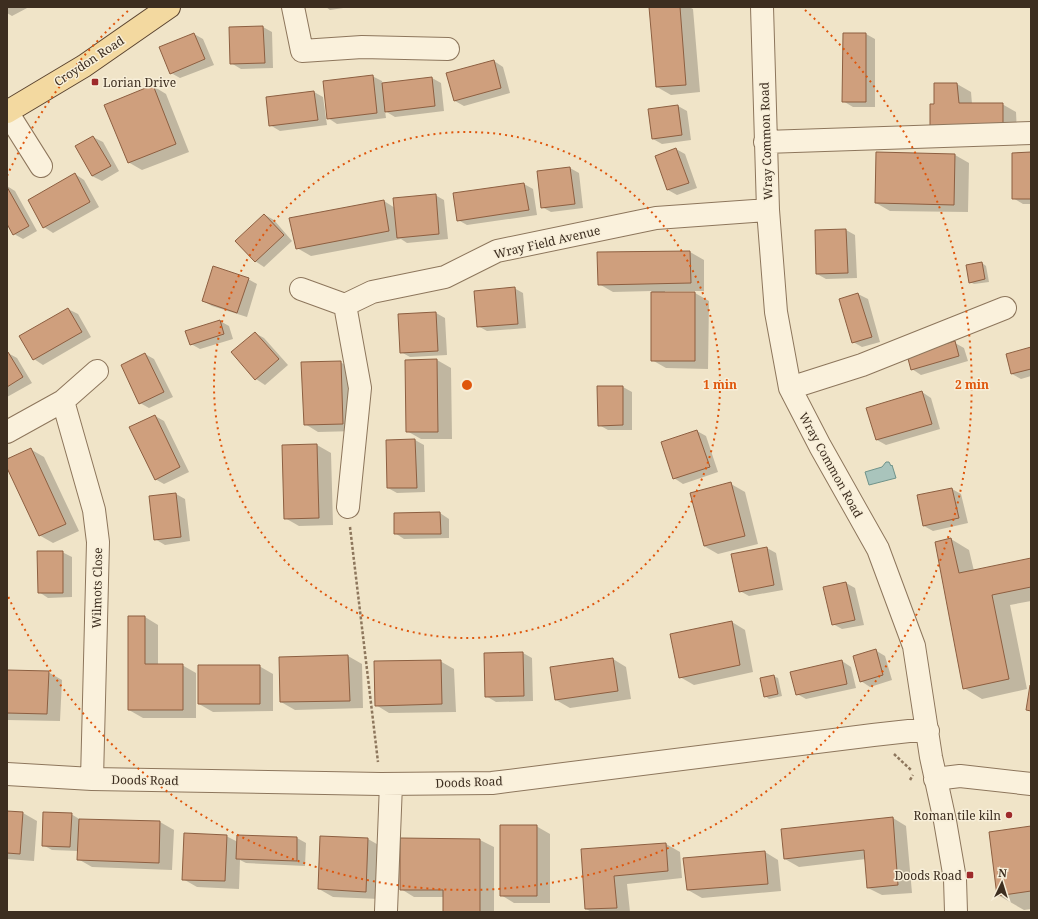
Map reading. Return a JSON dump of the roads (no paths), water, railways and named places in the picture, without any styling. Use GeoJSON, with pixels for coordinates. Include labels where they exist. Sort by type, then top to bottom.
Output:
{"type":"FeatureCollection","features":[{"type":"Feature","properties":{"kind":"main road","name":"Croydon Road"},"geometry":{"type":"LineString","coordinates":[[7,112],[84,66],[169,7]]}},
{"type":"Feature","properties":{"kind":"street"},"geometry":{"type":"LineString","coordinates":[[293,7],[302,51],[362,47],[448,49]]}},
{"type":"Feature","properties":{"kind":"street","name":"Wray Common Road"},"geometry":{"type":"LineString","coordinates":[[762,7],[768,210],[776,312],[790,388],[820,446],[878,549],[914,646],[935,780],[945,821],[954,879],[956,912]]}},
{"type":"Feature","properties":{"kind":"street","name":"Croydon Road"},"geometry":{"type":"LineString","coordinates":[[7,112],[41,166]]}},
{"type":"Feature","properties":{"kind":"street"},"geometry":{"type":"LineString","coordinates":[[765,142],[1031,133]]}},
{"type":"Feature","properties":{"kind":"street","name":"Wray Field Avenue"},"geometry":{"type":"LineString","coordinates":[[345,305],[372,292],[445,277],[497,251],[656,218],[768,210]]}},
{"type":"Feature","properties":{"kind":"street"},"geometry":{"type":"LineString","coordinates":[[301,289],[345,305],[360,388],[348,507]]}},
{"type":"Feature","properties":{"kind":"street"},"geometry":{"type":"LineString","coordinates":[[790,388],[862,365],[1005,308]]}},
{"type":"Feature","properties":{"kind":"street"},"geometry":{"type":"LineString","coordinates":[[7,432],[63,401],[97,371]]}},
{"type":"Feature","properties":{"kind":"street","name":"Wilmots Close"},"geometry":{"type":"LineString","coordinates":[[63,401],[94,510],[98,542],[92,779]]}},
{"type":"Feature","properties":{"kind":"street","name":"Doods Road"},"geometry":{"type":"LineString","coordinates":[[7,774],[92,779],[386,784],[492,783],[873,735],[909,731],[928,731]]}},
{"type":"Feature","properties":{"kind":"street"},"geometry":{"type":"LineString","coordinates":[[935,780],[960,776],[1031,784]]}},
{"type":"Feature","properties":{"kind":"street"},"geometry":{"type":"LineString","coordinates":[[386,784],[386,911]]}},
{"type":"Feature","properties":{"kind":"water"},"geometry":{"type":"Polygon","coordinates":[[[886,462],[889,462],[891,466],[892,465],[896,478],[869,485],[865,472],[882,467],[886,462]]]}},
{"type":"Feature","properties":{"kind":"place","name":"Lorian Drive"},"geometry":{"type":"Point","coordinates":[95,82]}},
{"type":"Feature","properties":{"kind":"place","name":"Roman tile kiln"},"geometry":{"type":"Point","coordinates":[1009,815]}},
{"type":"Feature","properties":{"kind":"place","name":"Doods Road"},"geometry":{"type":"Point","coordinates":[970,875]}}]}
